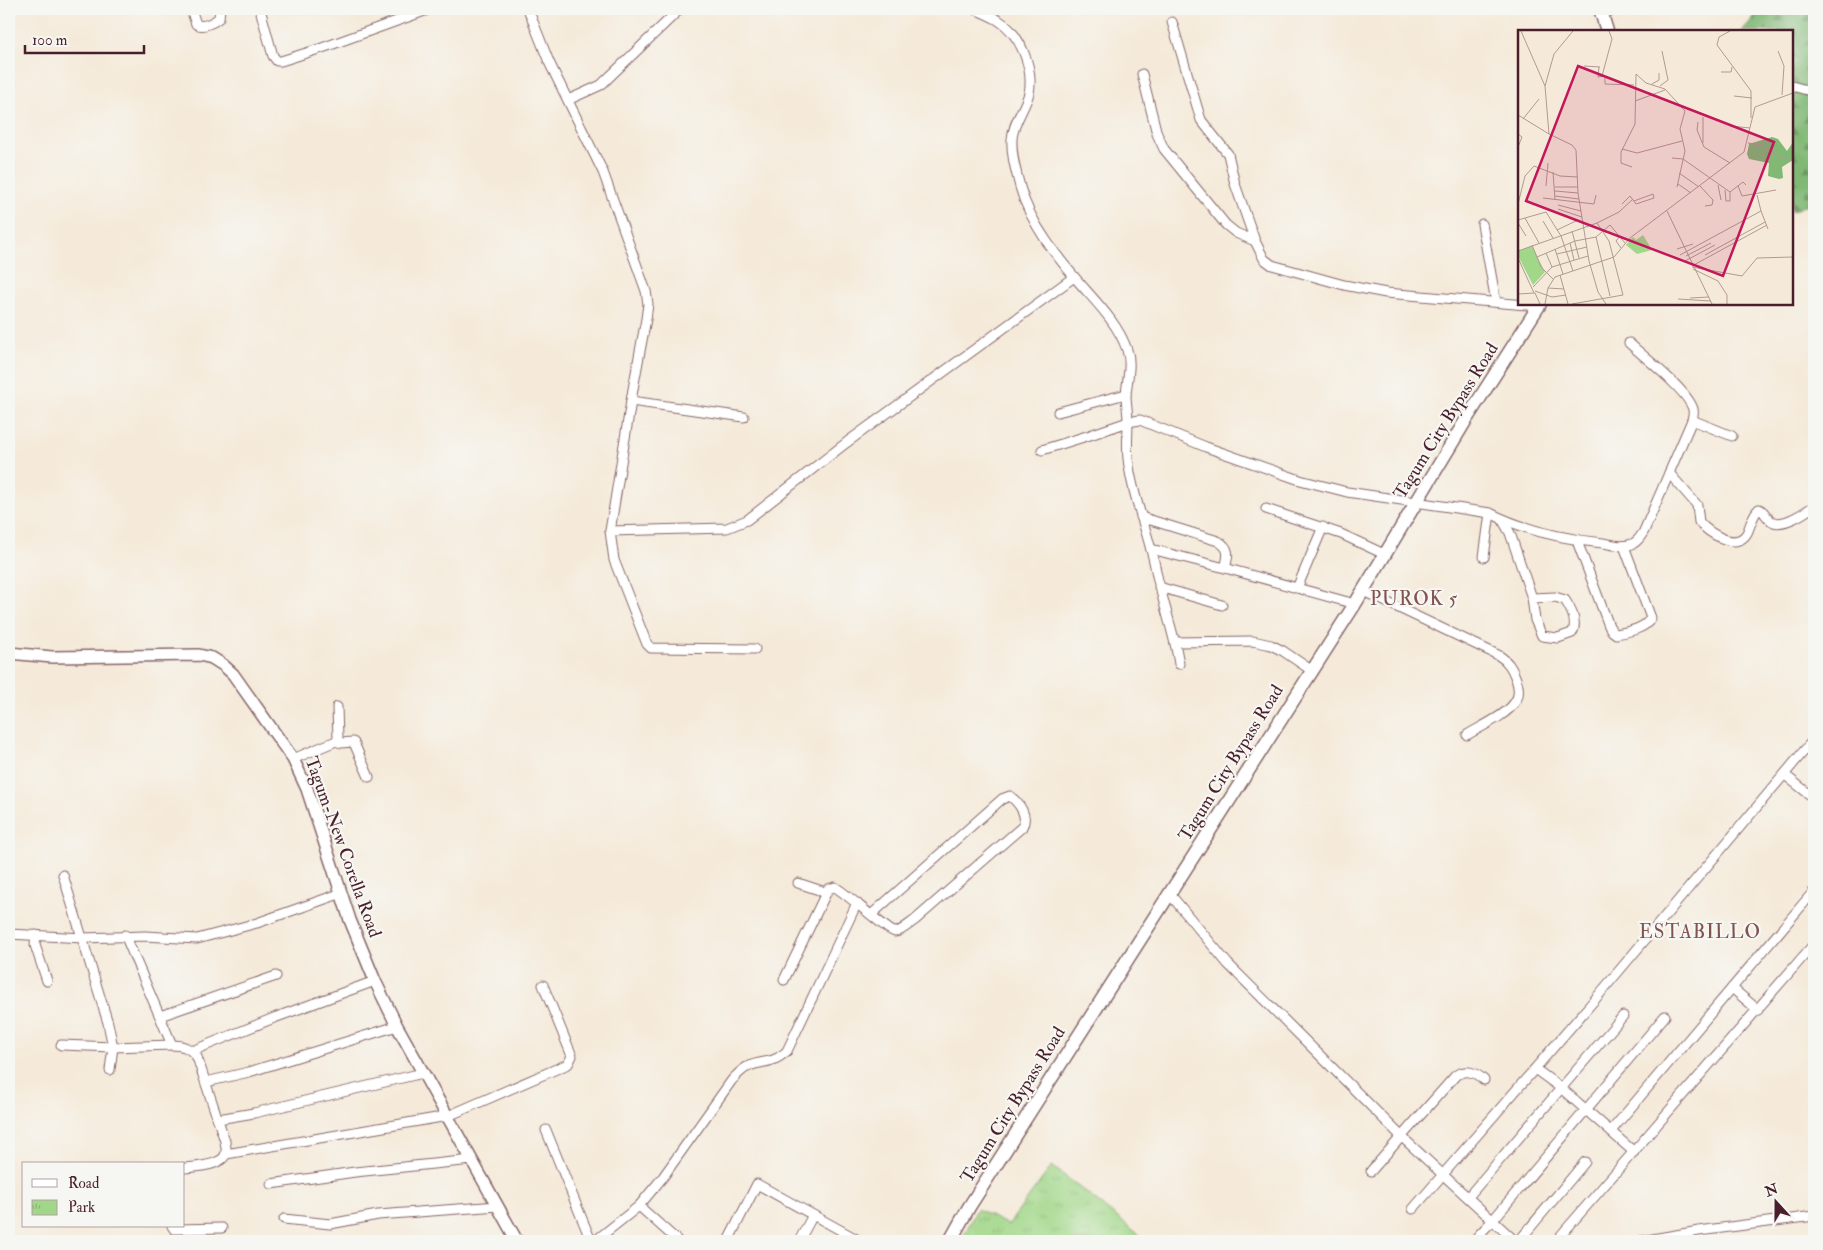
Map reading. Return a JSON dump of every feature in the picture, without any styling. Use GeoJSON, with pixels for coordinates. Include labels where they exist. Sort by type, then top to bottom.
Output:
{"type":"FeatureCollection","features":[{"type":"Feature","properties":{"kind":"main road"},"geometry":{"type":"LineString","coordinates":[[1601,11],[1607,30]]}},
{"type":"Feature","properties":{"kind":"main road","name":"Tagum City Bypass Road"},"geometry":{"type":"LineString","coordinates":[[950,1241],[969,1207],[1355,604],[1469,415],[1539,305]]}},
{"type":"Feature","properties":{"kind":"main road","name":"Tagum-New Corella Road"},"geometry":{"type":"LineString","coordinates":[[9,653],[52,657],[191,655],[212,658],[223,665],[243,686],[293,759],[307,789],[358,941],[375,981],[397,1026],[517,1241]]}},
{"type":"Feature","properties":{"kind":"street"},"geometry":{"type":"LineString","coordinates":[[191,9],[196,24],[202,26],[212,23],[219,18],[220,9]]}},
{"type":"Feature","properties":{"kind":"street"},"geometry":{"type":"LineString","coordinates":[[260,9],[273,56],[277,61],[314,51],[430,9]]}},
{"type":"Feature","properties":{"kind":"street"},"geometry":{"type":"LineString","coordinates":[[528,9],[549,62],[602,172],[646,291],[648,304],[646,319],[610,531],[614,560],[643,634],[652,648],[755,648]]}},
{"type":"Feature","properties":{"kind":"street"},"geometry":{"type":"LineString","coordinates":[[568,100],[601,85],[680,9]]}},
{"type":"Feature","properties":{"kind":"street"},"geometry":{"type":"LineString","coordinates":[[974,9],[999,20],[1008,28],[1023,53],[1030,78],[1028,94],[1022,112],[1014,125],[1012,139],[1013,159],[1022,194],[1032,219],[1074,277],[1104,311],[1122,338],[1129,359],[1126,394],[1129,466],[1141,517],[1176,642],[1179,664]]}},
{"type":"Feature","properties":{"kind":"street"},"geometry":{"type":"LineString","coordinates":[[1601,11],[1616,9]]}},
{"type":"Feature","properties":{"kind":"street"},"geometry":{"type":"LineString","coordinates":[[1172,22],[1201,120],[1228,154],[1235,184],[1255,240],[1264,259],[1272,265],[1344,285],[1386,293],[1518,304]]}},
{"type":"Feature","properties":{"kind":"street"},"geometry":{"type":"LineString","coordinates":[[1142,74],[1157,134],[1164,149],[1226,225],[1236,233],[1255,240]]}},
{"type":"Feature","properties":{"kind":"street"},"geometry":{"type":"LineString","coordinates":[[1793,86],[1814,92]]}},
{"type":"Feature","properties":{"kind":"street"},"geometry":{"type":"LineString","coordinates":[[1482,224],[1496,302]]}},
{"type":"Feature","properties":{"kind":"street"},"geometry":{"type":"LineString","coordinates":[[610,531],[727,528],[747,520],[853,438],[1074,277]]}},
{"type":"Feature","properties":{"kind":"street"},"geometry":{"type":"LineString","coordinates":[[1042,450],[1135,420],[1145,422],[1206,447],[1300,480],[1347,492],[1490,513],[1546,535],[1576,541],[1624,546],[1633,544],[1644,531],[1694,413],[1685,396],[1629,343]]}},
{"type":"Feature","properties":{"kind":"street"},"geometry":{"type":"LineString","coordinates":[[1058,412],[1126,394]]}},
{"type":"Feature","properties":{"kind":"street"},"geometry":{"type":"LineString","coordinates":[[631,401],[744,416]]}},
{"type":"Feature","properties":{"kind":"street"},"geometry":{"type":"LineString","coordinates":[[1692,420],[1732,436]]}},
{"type":"Feature","properties":{"kind":"street"},"geometry":{"type":"LineString","coordinates":[[1669,473],[1696,503],[1699,522],[1716,536],[1728,540],[1742,538],[1759,509],[1764,510],[1772,521],[1777,523],[1786,521],[1814,506]]}},
{"type":"Feature","properties":{"kind":"street"},"geometry":{"type":"LineString","coordinates":[[1266,509],[1324,527],[1357,540],[1384,554]]}},
{"type":"Feature","properties":{"kind":"street"},"geometry":{"type":"LineString","coordinates":[[1484,557],[1490,513]]}},
{"type":"Feature","properties":{"kind":"street"},"geometry":{"type":"LineString","coordinates":[[1141,517],[1218,541],[1225,545],[1228,550],[1225,568]]}},
{"type":"Feature","properties":{"kind":"street"},"geometry":{"type":"LineString","coordinates":[[1502,519],[1510,533],[1532,598],[1538,630],[1542,636],[1558,638],[1572,634],[1575,623],[1566,600],[1555,597],[1532,598]]}},
{"type":"Feature","properties":{"kind":"street"},"geometry":{"type":"LineString","coordinates":[[1297,588],[1324,527]]}},
{"type":"Feature","properties":{"kind":"street"},"geometry":{"type":"LineString","coordinates":[[1576,541],[1609,626],[1616,634],[1643,625],[1651,618],[1624,546]]}},
{"type":"Feature","properties":{"kind":"street"},"geometry":{"type":"LineString","coordinates":[[1151,549],[1355,604]]}},
{"type":"Feature","properties":{"kind":"street"},"geometry":{"type":"LineString","coordinates":[[1160,587],[1222,605]]}},
{"type":"Feature","properties":{"kind":"street"},"geometry":{"type":"LineString","coordinates":[[1363,591],[1505,659],[1518,685],[1518,695],[1515,703],[1500,715],[1467,735]]}},
{"type":"Feature","properties":{"kind":"street"},"geometry":{"type":"LineString","coordinates":[[1176,642],[1253,641],[1271,645],[1284,651],[1311,670]]}},
{"type":"Feature","properties":{"kind":"street"},"geometry":{"type":"LineString","coordinates":[[336,741],[338,739],[337,707]]}},
{"type":"Feature","properties":{"kind":"street"},"geometry":{"type":"LineString","coordinates":[[1413,1209],[1535,1069],[1814,739]]}},
{"type":"Feature","properties":{"kind":"street"},"geometry":{"type":"LineString","coordinates":[[293,759],[336,741],[341,743],[353,742],[369,777]]}},
{"type":"Feature","properties":{"kind":"street"},"geometry":{"type":"LineString","coordinates":[[1784,775],[1814,798]]}},
{"type":"Feature","properties":{"kind":"street"},"geometry":{"type":"LineString","coordinates":[[784,980],[825,892],[831,887],[834,886],[872,914],[884,927],[895,932],[900,931],[1022,827],[1026,821],[1025,815],[1010,796],[1002,799],[872,914]]}},
{"type":"Feature","properties":{"kind":"street"},"geometry":{"type":"LineString","coordinates":[[63,875],[114,1047],[110,1070]]}},
{"type":"Feature","properties":{"kind":"street"},"geometry":{"type":"LineString","coordinates":[[798,883],[825,892]]}},
{"type":"Feature","properties":{"kind":"street"},"geometry":{"type":"LineString","coordinates":[[1611,1131],[1814,891]]}},
{"type":"Feature","properties":{"kind":"street"},"geometry":{"type":"LineString","coordinates":[[9,934],[83,938],[125,936],[197,939],[257,923],[342,893]]}},
{"type":"Feature","properties":{"kind":"street"},"geometry":{"type":"LineString","coordinates":[[1169,893],[1228,964],[1402,1137],[1517,1241],[1585,1162]]}},
{"type":"Feature","properties":{"kind":"street"},"geometry":{"type":"LineString","coordinates":[[546,1130],[593,1241],[639,1206],[664,1178],[736,1076],[746,1067],[778,1060],[787,1051],[857,904]]}},
{"type":"Feature","properties":{"kind":"street"},"geometry":{"type":"LineString","coordinates":[[36,935],[37,951],[47,981]]}},
{"type":"Feature","properties":{"kind":"street"},"geometry":{"type":"LineString","coordinates":[[125,936],[172,1045]]}},
{"type":"Feature","properties":{"kind":"street"},"geometry":{"type":"LineString","coordinates":[[1556,1241],[1814,944]]}},
{"type":"Feature","properties":{"kind":"street"},"geometry":{"type":"LineString","coordinates":[[160,1016],[276,976]]}},
{"type":"Feature","properties":{"kind":"street"},"geometry":{"type":"LineString","coordinates":[[192,1051],[274,1018],[375,981]]}},
{"type":"Feature","properties":{"kind":"street"},"geometry":{"type":"LineString","coordinates":[[226,1154],[448,1116],[562,1068],[571,1060],[570,1050],[543,985]]}},
{"type":"Feature","properties":{"kind":"street"},"geometry":{"type":"LineString","coordinates":[[1732,988],[1758,1010]]}},
{"type":"Feature","properties":{"kind":"street"},"geometry":{"type":"LineString","coordinates":[[1468,1197],[1623,1016]]}},
{"type":"Feature","properties":{"kind":"street"},"geometry":{"type":"LineString","coordinates":[[1474,1239],[1493,1220],[1665,1016]]}},
{"type":"Feature","properties":{"kind":"street"},"geometry":{"type":"LineString","coordinates":[[206,1082],[249,1072],[397,1026]]}},
{"type":"Feature","properties":{"kind":"street"},"geometry":{"type":"LineString","coordinates":[[61,1045],[114,1047],[172,1045],[186,1047],[192,1051],[197,1058],[206,1082],[225,1141],[226,1154],[217,1163],[185,1168]]}},
{"type":"Feature","properties":{"kind":"street"},"geometry":{"type":"LineString","coordinates":[[1535,1069],[1561,1088],[1634,1152]]}},
{"type":"Feature","properties":{"kind":"street"},"geometry":{"type":"LineString","coordinates":[[1371,1172],[1456,1075],[1463,1071],[1469,1072],[1476,1074],[1484,1080]]}},
{"type":"Feature","properties":{"kind":"street"},"geometry":{"type":"LineString","coordinates":[[218,1119],[254,1113],[423,1072]]}},
{"type":"Feature","properties":{"kind":"street"},"geometry":{"type":"LineString","coordinates":[[271,1184],[355,1172],[472,1160]]}},
{"type":"Feature","properties":{"kind":"street"},"geometry":{"type":"LineString","coordinates":[[728,1241],[757,1184],[860,1241]]}},
{"type":"Feature","properties":{"kind":"street"},"geometry":{"type":"LineString","coordinates":[[284,1219],[330,1224],[378,1215],[498,1206]]}},
{"type":"Feature","properties":{"kind":"street"},"geometry":{"type":"LineString","coordinates":[[639,1206],[678,1241]]}},
{"type":"Feature","properties":{"kind":"street"},"geometry":{"type":"LineString","coordinates":[[799,1241],[813,1214]]}},
{"type":"Feature","properties":{"kind":"street"},"geometry":{"type":"LineString","coordinates":[[1642,1241],[1699,1231],[1814,1216]]}},
{"type":"Feature","properties":{"kind":"street"},"geometry":{"type":"LineString","coordinates":[[173,1228],[222,1228]]}},
{"type":"Feature","properties":{"kind":"green space"},"geometry":{"type":"Polygon","coordinates":[[[1761,9],[1814,9],[1814,200],[1793,211],[1793,30],[1743,30],[1761,9]]]}},
{"type":"Feature","properties":{"kind":"green space"},"geometry":{"type":"Polygon","coordinates":[[[1052,1166],[1147,1241],[961,1241],[977,1209],[1008,1225],[1052,1166]]]}},
{"type":"Feature","properties":{"kind":"district","name":"PUROK 5"},"geometry":{"type":"Point","coordinates":[1414,599]}},
{"type":"Feature","properties":{"kind":"district","name":"ESTABILLO"},"geometry":{"type":"Point","coordinates":[1700,932]}}]}
